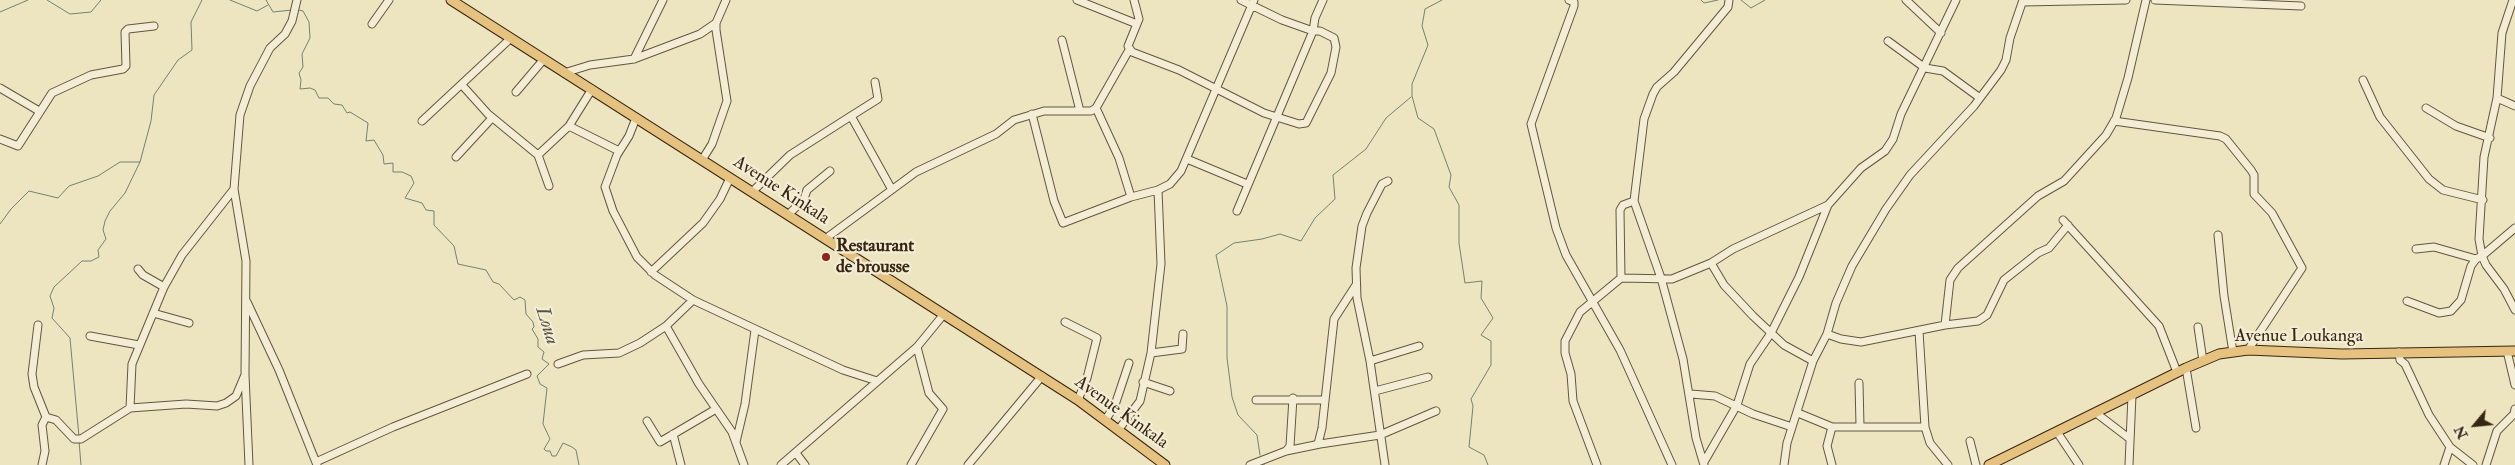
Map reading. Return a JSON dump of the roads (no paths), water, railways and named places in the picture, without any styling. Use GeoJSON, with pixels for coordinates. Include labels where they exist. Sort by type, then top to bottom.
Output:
{"type":"FeatureCollection","features":[{"type":"Feature","properties":{"kind":"main road","name":"Avenue Kinkala"},"geometry":{"type":"LineString","coordinates":[[451,0],[1042,376],[1106,419],[1165,465]]}},
{"type":"Feature","properties":{"kind":"main road","name":"Avenue Loukanga"},"geometry":{"type":"LineString","coordinates":[[1989,465],[2177,372],[2220,354],[2248,350],[2342,354],[2511,351]]}},
{"type":"Feature","properties":{"kind":"street"},"geometry":{"type":"LineString","coordinates":[[372,24],[389,0]]}},
{"type":"Feature","properties":{"kind":"street"},"geometry":{"type":"LineString","coordinates":[[634,59],[664,0]]}},
{"type":"Feature","properties":{"kind":"street"},"geometry":{"type":"LineString","coordinates":[[702,160],[712,144],[727,101],[717,46],[716,23],[726,0]]}},
{"type":"Feature","properties":{"kind":"street"},"geometry":{"type":"LineString","coordinates":[[1077,0],[1138,24]]}},
{"type":"Feature","properties":{"kind":"street"},"geometry":{"type":"LineString","coordinates":[[825,238],[891,188],[950,154],[996,134],[1014,120],[1044,111],[1080,111],[1096,108],[1130,50],[1128,46],[1139,19],[1134,0]]}},
{"type":"Feature","properties":{"kind":"street"},"geometry":{"type":"LineString","coordinates":[[1130,50],[1179,70],[1276,117],[1300,124],[1306,123],[1332,72],[1336,47],[1334,38],[1320,31],[1313,31],[1282,20],[1253,3],[1240,0]]}},
{"type":"Feature","properties":{"kind":"street"},"geometry":{"type":"LineString","coordinates":[[1237,211],[1313,31],[1315,18],[1323,0]]}},
{"type":"Feature","properties":{"kind":"street"},"geometry":{"type":"LineString","coordinates":[[1568,0],[1574,2],[1574,6],[1531,124],[1556,228],[1566,254],[1592,304],[1620,350],[1672,465]]}},
{"type":"Feature","properties":{"kind":"street"},"geometry":{"type":"LineString","coordinates":[[1704,464],[1696,438],[1691,394],[1661,278],[1634,201],[1644,120],[1652,94],[1656,87],[1674,72],[1728,7],[1729,0]]}},
{"type":"Feature","properties":{"kind":"street"},"geometry":{"type":"LineString","coordinates":[[1906,0],[1941,33]]}},
{"type":"Feature","properties":{"kind":"street"},"geometry":{"type":"LineString","coordinates":[[1704,464],[1737,406],[1750,364],[1771,333],[1799,276],[1828,205],[1861,168],[1885,151],[1893,139],[1902,114],[1956,0]]}},
{"type":"Feature","properties":{"kind":"street"},"geometry":{"type":"LineString","coordinates":[[1784,465],[1792,427],[1813,361],[1827,334],[1836,303],[1852,266],[1886,209],[1910,175],[1980,98],[2006,60],[2010,38],[2023,1],[2126,0]]}},
{"type":"Feature","properties":{"kind":"street"},"geometry":{"type":"LineString","coordinates":[[1944,325],[1950,280],[1958,268],[2038,196],[2048,192],[2064,180],[2106,135],[2114,121],[2128,78],[2146,0]]}},
{"type":"Feature","properties":{"kind":"street"},"geometry":{"type":"LineString","coordinates":[[2155,0],[2301,6]]}},
{"type":"Feature","properties":{"kind":"street"},"geometry":{"type":"LineString","coordinates":[[2479,258],[2478,240],[2483,200],[2484,158],[2490,138],[2497,98],[2502,33],[2513,0]]}},
{"type":"Feature","properties":{"kind":"street"},"geometry":{"type":"LineString","coordinates":[[1032,114],[1054,201],[1063,223],[1131,197],[1158,190],[1176,178],[1187,158],[1253,3]]}},
{"type":"Feature","properties":{"kind":"street"},"geometry":{"type":"LineString","coordinates":[[249,465],[245,375],[246,261],[234,189],[240,115],[245,97],[270,48],[285,34],[297,6]]}},
{"type":"Feature","properties":{"kind":"street"},"geometry":{"type":"LineString","coordinates":[[564,73],[590,65],[634,59],[700,34],[716,23]]}},
{"type":"Feature","properties":{"kind":"street"},"geometry":{"type":"LineString","coordinates":[[0,139],[18,146],[39,111],[57,90],[72,86],[91,75],[123,69],[126,66],[125,32],[128,29],[154,26]]}},
{"type":"Feature","properties":{"kind":"street"},"geometry":{"type":"LineString","coordinates":[[422,121],[511,38]]}},
{"type":"Feature","properties":{"kind":"street"},"geometry":{"type":"LineString","coordinates":[[1062,40],[1080,111]]}},
{"type":"Feature","properties":{"kind":"street"},"geometry":{"type":"LineString","coordinates":[[1888,41],[1924,68],[1943,70],[1980,98]]}},
{"type":"Feature","properties":{"kind":"street"},"geometry":{"type":"LineString","coordinates":[[516,92],[544,59]]}},
{"type":"Feature","properties":{"kind":"street"},"geometry":{"type":"LineString","coordinates":[[2363,80],[2372,104],[2380,117],[2435,186],[2443,190],[2483,200]]}},
{"type":"Feature","properties":{"kind":"street"},"geometry":{"type":"LineString","coordinates":[[752,192],[790,155],[878,99],[875,82]]}},
{"type":"Feature","properties":{"kind":"street"},"geometry":{"type":"LineString","coordinates":[[462,85],[492,118],[538,155],[549,186]]}},
{"type":"Feature","properties":{"kind":"street"},"geometry":{"type":"LineString","coordinates":[[0,88],[39,111]]}},
{"type":"Feature","properties":{"kind":"street"},"geometry":{"type":"LineString","coordinates":[[538,155],[569,126],[592,89]]}},
{"type":"Feature","properties":{"kind":"street"},"geometry":{"type":"LineString","coordinates":[[2497,98],[2515,106]]}},
{"type":"Feature","properties":{"kind":"street"},"geometry":{"type":"LineString","coordinates":[[1096,108],[1119,158],[1131,197]]}},
{"type":"Feature","properties":{"kind":"street"},"geometry":{"type":"LineString","coordinates":[[2426,108],[2456,126],[2490,138]]}},
{"type":"Feature","properties":{"kind":"street"},"geometry":{"type":"LineString","coordinates":[[850,116],[891,188]]}},
{"type":"Feature","properties":{"kind":"street"},"geometry":{"type":"LineString","coordinates":[[456,157],[492,118]]}},
{"type":"Feature","properties":{"kind":"street"},"geometry":{"type":"LineString","coordinates":[[636,118],[629,136],[619,152],[605,192],[629,244],[651,272],[693,300],[755,330],[843,370],[877,381]]}},
{"type":"Feature","properties":{"kind":"street"},"geometry":{"type":"LineString","coordinates":[[2114,121],[2220,136],[2226,139],[2254,175],[2254,194],[2272,213],[2302,268],[2248,350]]}},
{"type":"Feature","properties":{"kind":"street"},"geometry":{"type":"LineString","coordinates":[[569,126],[619,152]]}},
{"type":"Feature","properties":{"kind":"street"},"geometry":{"type":"LineString","coordinates":[[1187,158],[1247,184]]}},
{"type":"Feature","properties":{"kind":"street"},"geometry":{"type":"LineString","coordinates":[[788,215],[804,199],[807,190],[830,170]]}},
{"type":"Feature","properties":{"kind":"street"},"geometry":{"type":"LineString","coordinates":[[651,272],[703,223],[730,178]]}},
{"type":"Feature","properties":{"kind":"street"},"geometry":{"type":"LineString","coordinates":[[1385,465],[1375,391],[1356,285],[1362,226],[1382,184],[1388,181]]}},
{"type":"Feature","properties":{"kind":"street"},"geometry":{"type":"LineString","coordinates":[[130,408],[131,370],[139,344],[164,287],[182,255],[234,189]]}},
{"type":"Feature","properties":{"kind":"street"},"geometry":{"type":"LineString","coordinates":[[1119,429],[1138,404],[1150,353],[1161,264],[1158,190]]}},
{"type":"Feature","properties":{"kind":"street"},"geometry":{"type":"LineString","coordinates":[[1621,278],[1620,210],[1623,205],[1634,201]]}},
{"type":"Feature","properties":{"kind":"street"},"geometry":{"type":"LineString","coordinates":[[1597,465],[1573,401],[1571,374],[1564,353],[1565,341],[1570,328],[1580,312],[1592,304],[1621,278],[1672,279],[1711,263],[1733,249],[1828,205]]}},
{"type":"Feature","properties":{"kind":"street"},"geometry":{"type":"LineString","coordinates":[[1827,334],[1841,339],[1861,342],[1944,325],[1969,323],[1983,318],[1994,304],[2004,280],[2032,257],[2049,248],[2065,223],[2162,329],[2177,372]]}},
{"type":"Feature","properties":{"kind":"street"},"geometry":{"type":"LineString","coordinates":[[2407,301],[2439,313],[2451,311],[2461,300],[2471,266],[2515,228]]}},
{"type":"Feature","properties":{"kind":"street"},"geometry":{"type":"LineString","coordinates":[[2218,235],[2224,296],[2233,352]]}},
{"type":"Feature","properties":{"kind":"street"},"geometry":{"type":"LineString","coordinates":[[2416,249],[2434,248],[2479,258],[2504,288],[2515,310]]}},
{"type":"Feature","properties":{"kind":"street"},"geometry":{"type":"LineString","coordinates":[[1711,263],[1724,284],[1771,333],[1784,345],[1813,361]]}},
{"type":"Feature","properties":{"kind":"street"},"geometry":{"type":"LineString","coordinates":[[138,269],[143,275],[164,287]]}},
{"type":"Feature","properties":{"kind":"street"},"geometry":{"type":"LineString","coordinates":[[1318,444],[1335,316],[1356,285]]}},
{"type":"Feature","properties":{"kind":"street"},"geometry":{"type":"LineString","coordinates":[[558,364],[583,355],[619,353],[640,343],[666,326],[693,300]]}},
{"type":"Feature","properties":{"kind":"street"},"geometry":{"type":"LineString","coordinates":[[246,301],[279,370],[317,463],[393,427],[527,374]]}},
{"type":"Feature","properties":{"kind":"street"},"geometry":{"type":"LineString","coordinates":[[153,313],[189,323]]}},
{"type":"Feature","properties":{"kind":"street"},"geometry":{"type":"LineString","coordinates":[[781,465],[917,347],[944,314]]}},
{"type":"Feature","properties":{"kind":"street"},"geometry":{"type":"LineString","coordinates":[[1065,322],[1097,338],[1087,378],[1078,400]]}},
{"type":"Feature","properties":{"kind":"street"},"geometry":{"type":"LineString","coordinates":[[38,325],[32,374],[34,388],[46,417],[42,425],[45,451],[42,465]]}},
{"type":"Feature","properties":{"kind":"street"},"geometry":{"type":"LineString","coordinates":[[666,326],[736,443],[744,465]]}},
{"type":"Feature","properties":{"kind":"street"},"geometry":{"type":"LineString","coordinates":[[2198,327],[2203,361]]}},
{"type":"Feature","properties":{"kind":"street"},"geometry":{"type":"LineString","coordinates":[[736,443],[745,404],[755,330]]}},
{"type":"Feature","properties":{"kind":"street"},"geometry":{"type":"LineString","coordinates":[[1919,331],[1925,427],[1930,443],[1948,465]]}},
{"type":"Feature","properties":{"kind":"street"},"geometry":{"type":"LineString","coordinates":[[1150,353],[1182,349],[1183,334]]}},
{"type":"Feature","properties":{"kind":"street"},"geometry":{"type":"LineString","coordinates":[[90,336],[139,344]]}},
{"type":"Feature","properties":{"kind":"street"},"geometry":{"type":"LineString","coordinates":[[1370,361],[1419,346]]}},
{"type":"Feature","properties":{"kind":"street"},"geometry":{"type":"LineString","coordinates":[[911,465],[943,409],[929,393],[917,347]]}},
{"type":"Feature","properties":{"kind":"street"},"geometry":{"type":"LineString","coordinates":[[2511,351],[2515,385]]}},
{"type":"Feature","properties":{"kind":"street"},"geometry":{"type":"LineString","coordinates":[[2399,352],[2400,360],[2405,364],[2429,415],[2450,447],[2472,465]]}},
{"type":"Feature","properties":{"kind":"street"},"geometry":{"type":"LineString","coordinates":[[1106,419],[1114,405],[1129,363]]}},
{"type":"Feature","properties":{"kind":"street"},"geometry":{"type":"LineString","coordinates":[[2186,368],[2196,428]]}},
{"type":"Feature","properties":{"kind":"street"},"geometry":{"type":"LineString","coordinates":[[46,417],[56,420],[74,439],[81,439],[130,408],[186,404],[218,406],[232,401],[245,375]]}},
{"type":"Feature","properties":{"kind":"street"},"geometry":{"type":"LineString","coordinates":[[969,464],[1042,376]]}},
{"type":"Feature","properties":{"kind":"street"},"geometry":{"type":"LineString","coordinates":[[1375,391],[1428,377]]}},
{"type":"Feature","properties":{"kind":"street"},"geometry":{"type":"LineString","coordinates":[[1143,382],[1170,391]]}},
{"type":"Feature","properties":{"kind":"street"},"geometry":{"type":"LineString","coordinates":[[1859,383],[1860,426]]}},
{"type":"Feature","properties":{"kind":"street"},"geometry":{"type":"LineString","coordinates":[[1691,394],[1715,396],[1753,414],[1792,427]]}},
{"type":"Feature","properties":{"kind":"street"},"geometry":{"type":"LineString","coordinates":[[2129,465],[2132,395]]}},
{"type":"Feature","properties":{"kind":"street"},"geometry":{"type":"LineString","coordinates":[[1256,400],[1293,398],[1325,400]]}},
{"type":"Feature","properties":{"kind":"street"},"geometry":{"type":"LineString","coordinates":[[1286,451],[1290,446],[1293,398]]}},
{"type":"Feature","properties":{"kind":"street"},"geometry":{"type":"LineString","coordinates":[[647,421],[658,442],[716,409]]}},
{"type":"Feature","properties":{"kind":"street"},"geometry":{"type":"LineString","coordinates":[[2486,465],[2497,431],[2514,414],[2515,409]]}},
{"type":"Feature","properties":{"kind":"street"},"geometry":{"type":"LineString","coordinates":[[1250,465],[1286,451],[1318,444],[1380,435],[1436,411]]}},
{"type":"Feature","properties":{"kind":"street"},"geometry":{"type":"LineString","coordinates":[[1798,413],[1832,427],[1925,427]]}},
{"type":"Feature","properties":{"kind":"street"},"geometry":{"type":"LineString","coordinates":[[2096,413],[2130,439]]}},
{"type":"Feature","properties":{"kind":"street"},"geometry":{"type":"LineString","coordinates":[[1832,427],[1827,446],[1832,465]]}},
{"type":"Feature","properties":{"kind":"street"},"geometry":{"type":"LineString","coordinates":[[2058,432],[2079,465]]}},
{"type":"Feature","properties":{"kind":"street"},"geometry":{"type":"LineString","coordinates":[[674,434],[681,465]]}},
{"type":"Feature","properties":{"kind":"street"},"geometry":{"type":"LineString","coordinates":[[1970,441],[1976,465]]}},
{"type":"Feature","properties":{"kind":"street"},"geometry":{"type":"LineString","coordinates":[[2444,465],[2450,447]]}},
{"type":"Feature","properties":{"kind":"street"},"geometry":{"type":"LineString","coordinates":[[796,453],[805,465]]}},
{"type":"Feature","properties":{"kind":"waterway"},"geometry":{"type":"LineString","coordinates":[[0,12],[28,0]]}},
{"type":"Feature","properties":{"kind":"waterway"},"geometry":{"type":"LineString","coordinates":[[47,0],[70,14],[91,12],[101,0]]}},
{"type":"Feature","properties":{"kind":"waterway"},"geometry":{"type":"LineString","coordinates":[[0,224],[11,209],[29,191],[58,198],[69,186],[98,176],[120,162],[140,162],[151,121],[154,95],[178,60],[192,50],[191,22],[202,0]]}},
{"type":"Feature","properties":{"kind":"waterway"},"geometry":{"type":"LineString","coordinates":[[230,0],[257,11],[268,5]]}},
{"type":"Feature","properties":{"kind":"waterway","name":"Loua"},"geometry":{"type":"LineString","coordinates":[[266,0],[273,12],[292,10]]}},
{"type":"Feature","properties":{"kind":"waterway"},"geometry":{"type":"LineString","coordinates":[[1442,0],[1425,9],[1422,26],[1428,45],[1412,84],[1412,96],[1418,118],[1434,129],[1451,175],[1449,187],[1459,205],[1459,243],[1465,283],[1482,281],[1481,298],[1493,318],[1481,335],[1491,341],[1491,365],[1471,399],[1473,406],[1469,447],[1484,455],[1488,465]]}},
{"type":"Feature","properties":{"kind":"waterway"},"geometry":{"type":"LineString","coordinates":[[1701,0],[1704,3],[1718,0]]}},
{"type":"Feature","properties":{"kind":"waterway"},"geometry":{"type":"LineString","coordinates":[[1741,0],[1751,8],[1765,0]]}},
{"type":"Feature","properties":{"kind":"waterway","name":"Loua"},"geometry":{"type":"LineString","coordinates":[[299,10],[303,11],[309,22],[310,38],[302,54],[303,67],[299,73],[301,80],[300,89],[310,88],[315,90],[319,98],[328,98],[334,104],[342,105],[347,113],[350,112],[368,123],[366,141],[374,140],[383,155],[384,164],[393,163],[393,172],[402,172],[411,176],[414,183],[405,198],[422,203],[426,210],[434,211],[434,225],[454,246],[458,264],[486,270],[493,282],[499,284],[514,300],[520,297],[525,300],[526,314],[533,322],[534,327],[532,329],[538,339],[538,347],[544,352],[542,359],[549,364],[537,376],[540,384],[547,388],[543,424],[550,439],[544,449],[550,451],[552,456],[556,456],[563,443],[572,447],[576,450],[579,465]]}},
{"type":"Feature","properties":{"kind":"waterway"},"geometry":{"type":"LineString","coordinates":[[1260,455],[1257,435],[1238,415],[1232,397],[1227,358],[1227,306],[1216,255],[1234,243],[1280,234],[1301,241],[1315,218],[1335,199],[1333,175],[1366,149],[1386,118],[1411,97]]}},
{"type":"Feature","properties":{"kind":"waterway"},"geometry":{"type":"LineString","coordinates":[[79,437],[70,338],[52,318],[54,308],[50,296],[54,287],[82,261],[91,261],[99,257],[98,250],[106,239],[103,230],[105,221],[110,211],[125,193],[140,162]]}},
{"type":"Feature","properties":{"kind":"waterway"},"geometry":{"type":"LineString","coordinates":[[79,441],[81,465]]}},
{"type":"Feature","properties":{"kind":"place","name":"Restaurant de brousse"},"geometry":{"type":"Point","coordinates":[826,257]}}]}
